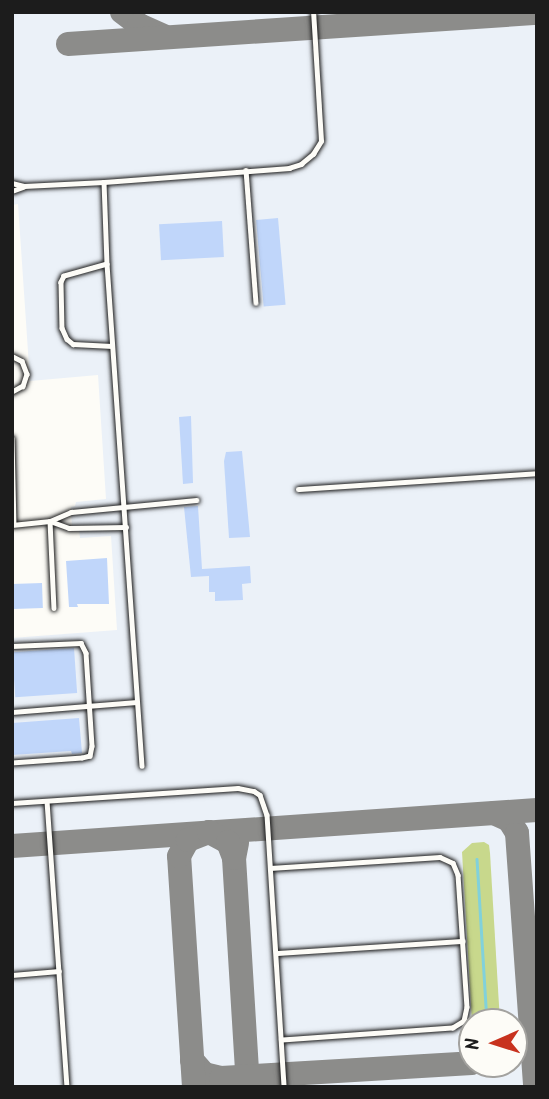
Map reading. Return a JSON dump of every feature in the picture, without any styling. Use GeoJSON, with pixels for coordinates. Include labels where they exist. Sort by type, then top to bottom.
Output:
{"type":"FeatureCollection","features":[{"type":"Feature","properties":{"kind":"lane"},"geometry":{"type":"LineString","coordinates":[[12,183],[24,186],[104,182],[301,164],[313,154],[321,141],[313,12]]}},
{"type":"Feature","properties":{"kind":"lane"},"geometry":{"type":"LineString","coordinates":[[246,170],[256,303]]}},
{"type":"Feature","properties":{"kind":"lane"},"geometry":{"type":"LineString","coordinates":[[104,182],[112,346],[142,766]]}},
{"type":"Feature","properties":{"kind":"lane"},"geometry":{"type":"LineString","coordinates":[[12,191],[24,186]]}},
{"type":"Feature","properties":{"kind":"lane"},"geometry":{"type":"LineString","coordinates":[[107,264],[64,276],[61,282],[62,328],[67,339],[73,344],[112,346]]}},
{"type":"Feature","properties":{"kind":"lane"},"geometry":{"type":"LineString","coordinates":[[12,356],[22,361],[27,374],[23,386],[12,392]]}},
{"type":"Feature","properties":{"kind":"lane"},"geometry":{"type":"LineString","coordinates":[[12,438],[13,525],[50,522],[69,528],[126,527]]}},
{"type":"Feature","properties":{"kind":"lane"},"geometry":{"type":"LineString","coordinates":[[298,489],[537,473]]}},
{"type":"Feature","properties":{"kind":"lane"},"geometry":{"type":"LineString","coordinates":[[50,522],[64,513],[195,500]]}},
{"type":"Feature","properties":{"kind":"lane"},"geometry":{"type":"LineString","coordinates":[[50,522],[54,608]]}},
{"type":"Feature","properties":{"kind":"lane"},"geometry":{"type":"LineString","coordinates":[[12,646],[81,643],[86,653],[92,746],[90,756],[12,763]]}},
{"type":"Feature","properties":{"kind":"lane"},"geometry":{"type":"LineString","coordinates":[[12,712],[137,702]]}},
{"type":"Feature","properties":{"kind":"lane"},"geometry":{"type":"LineString","coordinates":[[12,803],[247,788],[260,795],[264,803],[270,868],[284,1087]]}},
{"type":"Feature","properties":{"kind":"lane"},"geometry":{"type":"LineString","coordinates":[[47,801],[67,1087]]}},
{"type":"Feature","properties":{"kind":"lane"},"geometry":{"type":"LineString","coordinates":[[270,868],[445,857],[457,869],[463,941],[467,1013],[458,1027],[281,1040]]}},
{"type":"Feature","properties":{"kind":"lane"},"geometry":{"type":"LineString","coordinates":[[276,953],[463,941]]}},
{"type":"Feature","properties":{"kind":"lane"},"geometry":{"type":"LineString","coordinates":[[12,975],[59,971]]}},
{"type":"Feature","properties":{"kind":"shaded area"},"geometry":{"type":"Polygon","coordinates":[[[12,12],[537,12],[537,1087],[12,1087],[12,638],[117,630],[111,536],[80,538],[79,530],[72,530],[71,507],[75,506],[76,502],[106,499],[98,375],[30,381],[18,204],[12,205],[12,12]]]}},
{"type":"Feature","properties":{"kind":"green space"},"geometry":{"type":"Polygon","coordinates":[[[484,842],[489,845],[499,1008],[471,1008],[462,852],[472,843],[484,842]]]}},
{"type":"Feature","properties":{"kind":"building"},"geometry":{"type":"Polygon","coordinates":[[[278,218],[286,305],[264,307],[256,220],[278,218]]]}},
{"type":"Feature","properties":{"kind":"building"},"geometry":{"type":"Polygon","coordinates":[[[222,221],[224,257],[161,260],[159,224],[222,221]]]}},
{"type":"Feature","properties":{"kind":"building"},"geometry":{"type":"Polygon","coordinates":[[[191,416],[193,483],[183,484],[179,417],[191,416]]]}},
{"type":"Feature","properties":{"kind":"building"},"geometry":{"type":"Polygon","coordinates":[[[242,451],[250,537],[229,538],[224,461],[226,452],[242,451]]]}},
{"type":"Feature","properties":{"kind":"building"},"geometry":{"type":"Polygon","coordinates":[[[198,506],[202,569],[250,566],[251,583],[242,584],[243,600],[215,601],[215,592],[209,592],[209,576],[191,577],[184,507],[198,506]]]}},
{"type":"Feature","properties":{"kind":"building"},"geometry":{"type":"Polygon","coordinates":[[[107,558],[109,604],[77,604],[78,607],[69,607],[66,561],[107,558]]]}},
{"type":"Feature","properties":{"kind":"building"},"geometry":{"type":"Polygon","coordinates":[[[42,583],[43,608],[13,609],[12,584],[42,583]]]}},
{"type":"Feature","properties":{"kind":"building"},"geometry":{"type":"Polygon","coordinates":[[[74,648],[77,693],[15,697],[12,652],[74,648]]]}},
{"type":"Feature","properties":{"kind":"building"},"geometry":{"type":"Polygon","coordinates":[[[79,718],[82,753],[72,754],[71,751],[12,755],[12,723],[79,718]]]}},
{"type":"Feature","properties":{"kind":"waterway"},"geometry":{"type":"LineString","coordinates":[[477,859],[486,1008]]}},
{"type":"Feature","properties":{"kind":"taxiway"},"geometry":{"type":"LineString","coordinates":[[122,12],[139,25],[164,36]]}},
{"type":"Feature","properties":{"kind":"taxiway"},"geometry":{"type":"LineString","coordinates":[[68,44],[537,13]]}},
{"type":"Feature","properties":{"kind":"taxiway"},"geometry":{"type":"LineString","coordinates":[[12,846],[537,810]]}},
{"type":"Feature","properties":{"kind":"taxiway"},"geometry":{"type":"LineString","coordinates":[[494,813],[509,820],[517,833],[535,1087]]}},
{"type":"Feature","properties":{"kind":"taxiway"},"geometry":{"type":"LineString","coordinates":[[194,1087],[179,856],[188,840],[209,832],[228,842],[234,858]]}},
{"type":"Feature","properties":{"kind":"taxiway"},"geometry":{"type":"LineString","coordinates":[[237,843],[234,858],[248,1087]]}},
{"type":"Feature","properties":{"kind":"taxiway"},"geometry":{"type":"LineString","coordinates":[[192,1060],[204,1074],[221,1078],[458,1064]]}}]}
